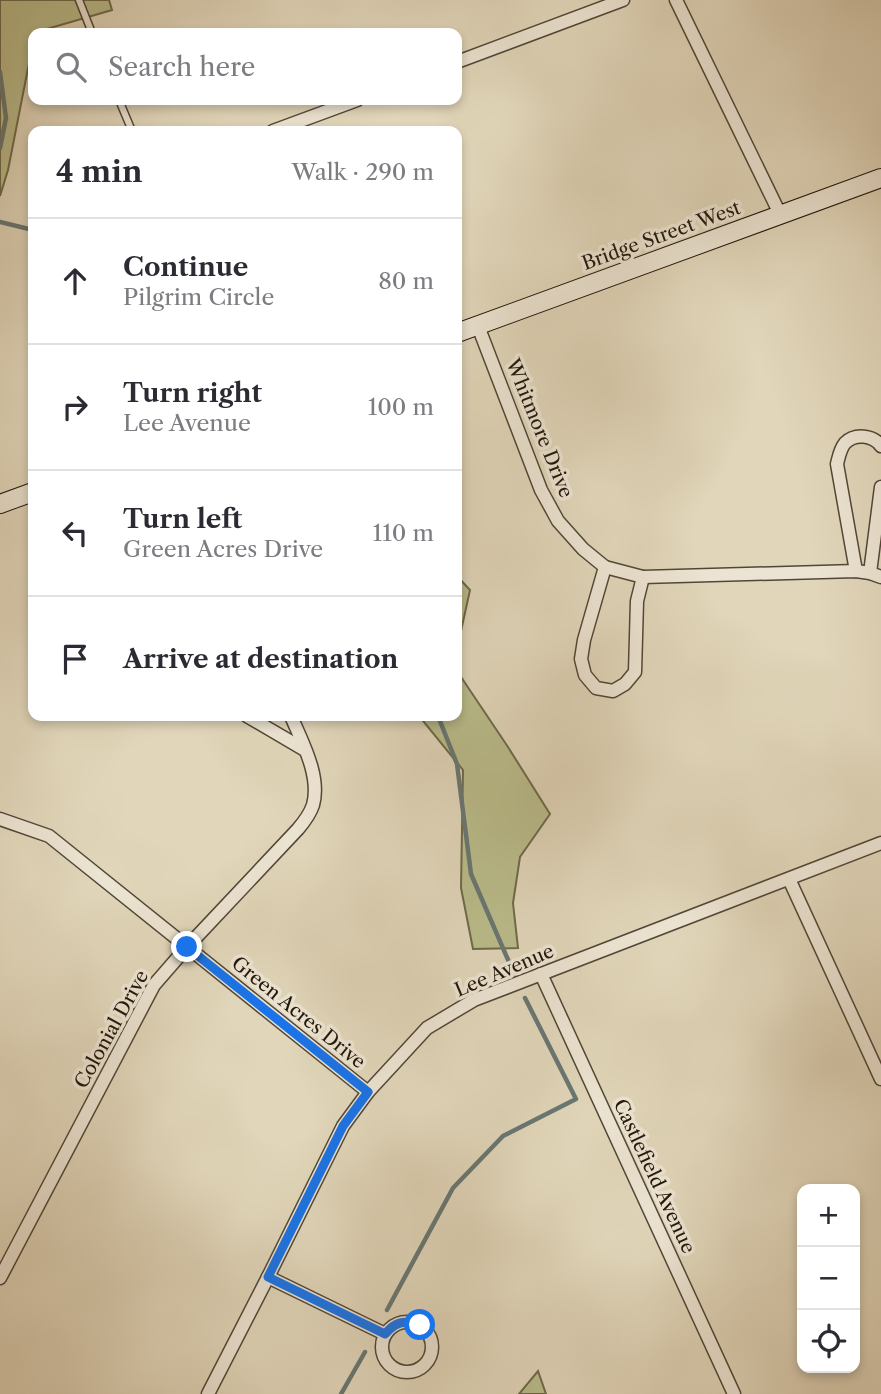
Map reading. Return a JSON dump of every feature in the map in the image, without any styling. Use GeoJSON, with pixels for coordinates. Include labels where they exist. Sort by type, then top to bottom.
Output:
{"type":"FeatureCollection","features":[{"type":"Feature","properties":{"kind":"main road","name":"Bridge Street West"},"geometry":{"type":"LineString","coordinates":[[462,332],[881,177]]}},
{"type":"Feature","properties":{"kind":"main road"},"geometry":{"type":"LineString","coordinates":[[0,504],[28,494]]}},
{"type":"Feature","properties":{"kind":"street"},"geometry":{"type":"LineString","coordinates":[[462,60],[623,0]]}},
{"type":"Feature","properties":{"kind":"street"},"geometry":{"type":"LineString","coordinates":[[676,0],[780,214]]}},
{"type":"Feature","properties":{"kind":"street"},"geometry":{"type":"LineString","coordinates":[[287,126],[343,105]]}},
{"type":"Feature","properties":{"kind":"street","name":"Whitmore Drive"},"geometry":{"type":"LineString","coordinates":[[478,326],[547,500],[558,521],[583,549],[605,567],[643,577],[856,571],[875,575],[881,487]]}},
{"type":"Feature","properties":{"kind":"street"},"geometry":{"type":"LineString","coordinates":[[856,571],[837,464],[840,450],[847,440],[862,436],[877,440],[881,446]]}},
{"type":"Feature","properties":{"kind":"street"},"geometry":{"type":"LineString","coordinates":[[605,567],[581,659],[585,675],[596,688],[613,691],[625,684],[635,672],[637,601],[643,577]]}},
{"type":"Feature","properties":{"kind":"street"},"geometry":{"type":"LineString","coordinates":[[256,721],[305,750]]}},
{"type":"Feature","properties":{"kind":"street","name":"Colonial Drive"},"geometry":{"type":"LineString","coordinates":[[0,1278],[154,985],[298,829],[313,808],[315,784],[293,721]]}},
{"type":"Feature","properties":{"kind":"street","name":"Green Acres Drive"},"geometry":{"type":"LineString","coordinates":[[0,819],[48,836],[368,1092]]}},
{"type":"Feature","properties":{"kind":"street","name":"Lee Avenue"},"geometry":{"type":"LineString","coordinates":[[208,1394],[343,1126],[368,1092],[427,1028],[474,1000],[881,843]]}},
{"type":"Feature","properties":{"kind":"street"},"geometry":{"type":"LineString","coordinates":[[789,878],[881,1079]]}},
{"type":"Feature","properties":{"kind":"street","name":"Castlefield Avenue"},"geometry":{"type":"LineString","coordinates":[[541,974],[734,1394]]}},
{"type":"Feature","properties":{"kind":"street"},"geometry":{"type":"LineString","coordinates":[[268,1277],[385,1334]]}},
{"type":"Feature","properties":{"kind":"street"},"geometry":{"type":"LineString","coordinates":[[408,1321],[420,1325],[432,1338],[433,1351],[430,1359],[414,1372],[398,1371],[385,1360],[382,1342],[385,1334],[399,1322],[408,1321]]}},
{"type":"Feature","properties":{"kind":"lane"},"geometry":{"type":"LineString","coordinates":[[79,0],[90,28]]}},
{"type":"Feature","properties":{"kind":"lane"},"geometry":{"type":"LineString","coordinates":[[121,105],[130,126]]}},
{"type":"Feature","properties":{"kind":"green space"},"geometry":{"type":"Polygon","coordinates":[[[0,0],[109,0],[112,10],[50,28],[28,28],[28,68],[8,170],[0,196],[0,0]]]}},
{"type":"Feature","properties":{"kind":"green space"},"geometry":{"type":"Polygon","coordinates":[[[462,581],[470,590],[462,626],[462,581]]]}},
{"type":"Feature","properties":{"kind":"green space"},"geometry":{"type":"Polygon","coordinates":[[[462,678],[550,814],[520,857],[513,903],[518,948],[473,949],[461,888],[463,770],[423,721],[462,721],[462,678]]]}},
{"type":"Feature","properties":{"kind":"green space"},"geometry":{"type":"Polygon","coordinates":[[[538,1371],[546,1394],[519,1394],[538,1371]]]}},
{"type":"Feature","properties":{"kind":"waterway"},"geometry":{"type":"LineString","coordinates":[[0,72],[6,118],[0,148]]}},
{"type":"Feature","properties":{"kind":"waterway"},"geometry":{"type":"LineString","coordinates":[[0,222],[28,229]]}},
{"type":"Feature","properties":{"kind":"waterway"},"geometry":{"type":"LineString","coordinates":[[440,721],[457,764],[471,874],[509,962]]}},
{"type":"Feature","properties":{"kind":"waterway"},"geometry":{"type":"LineString","coordinates":[[387,1310],[453,1188],[503,1136],[576,1099],[525,998]]}},
{"type":"Feature","properties":{"kind":"waterway"},"geometry":{"type":"LineString","coordinates":[[341,1394],[365,1352]]}},
{"type":"Feature","properties":{"kind":"route"},"geometry":{"type":"LineString","coordinates":[[187,947],[368,1092],[343,1126],[268,1277],[385,1334],[399,1322],[408,1321],[420,1325]]}}]}
